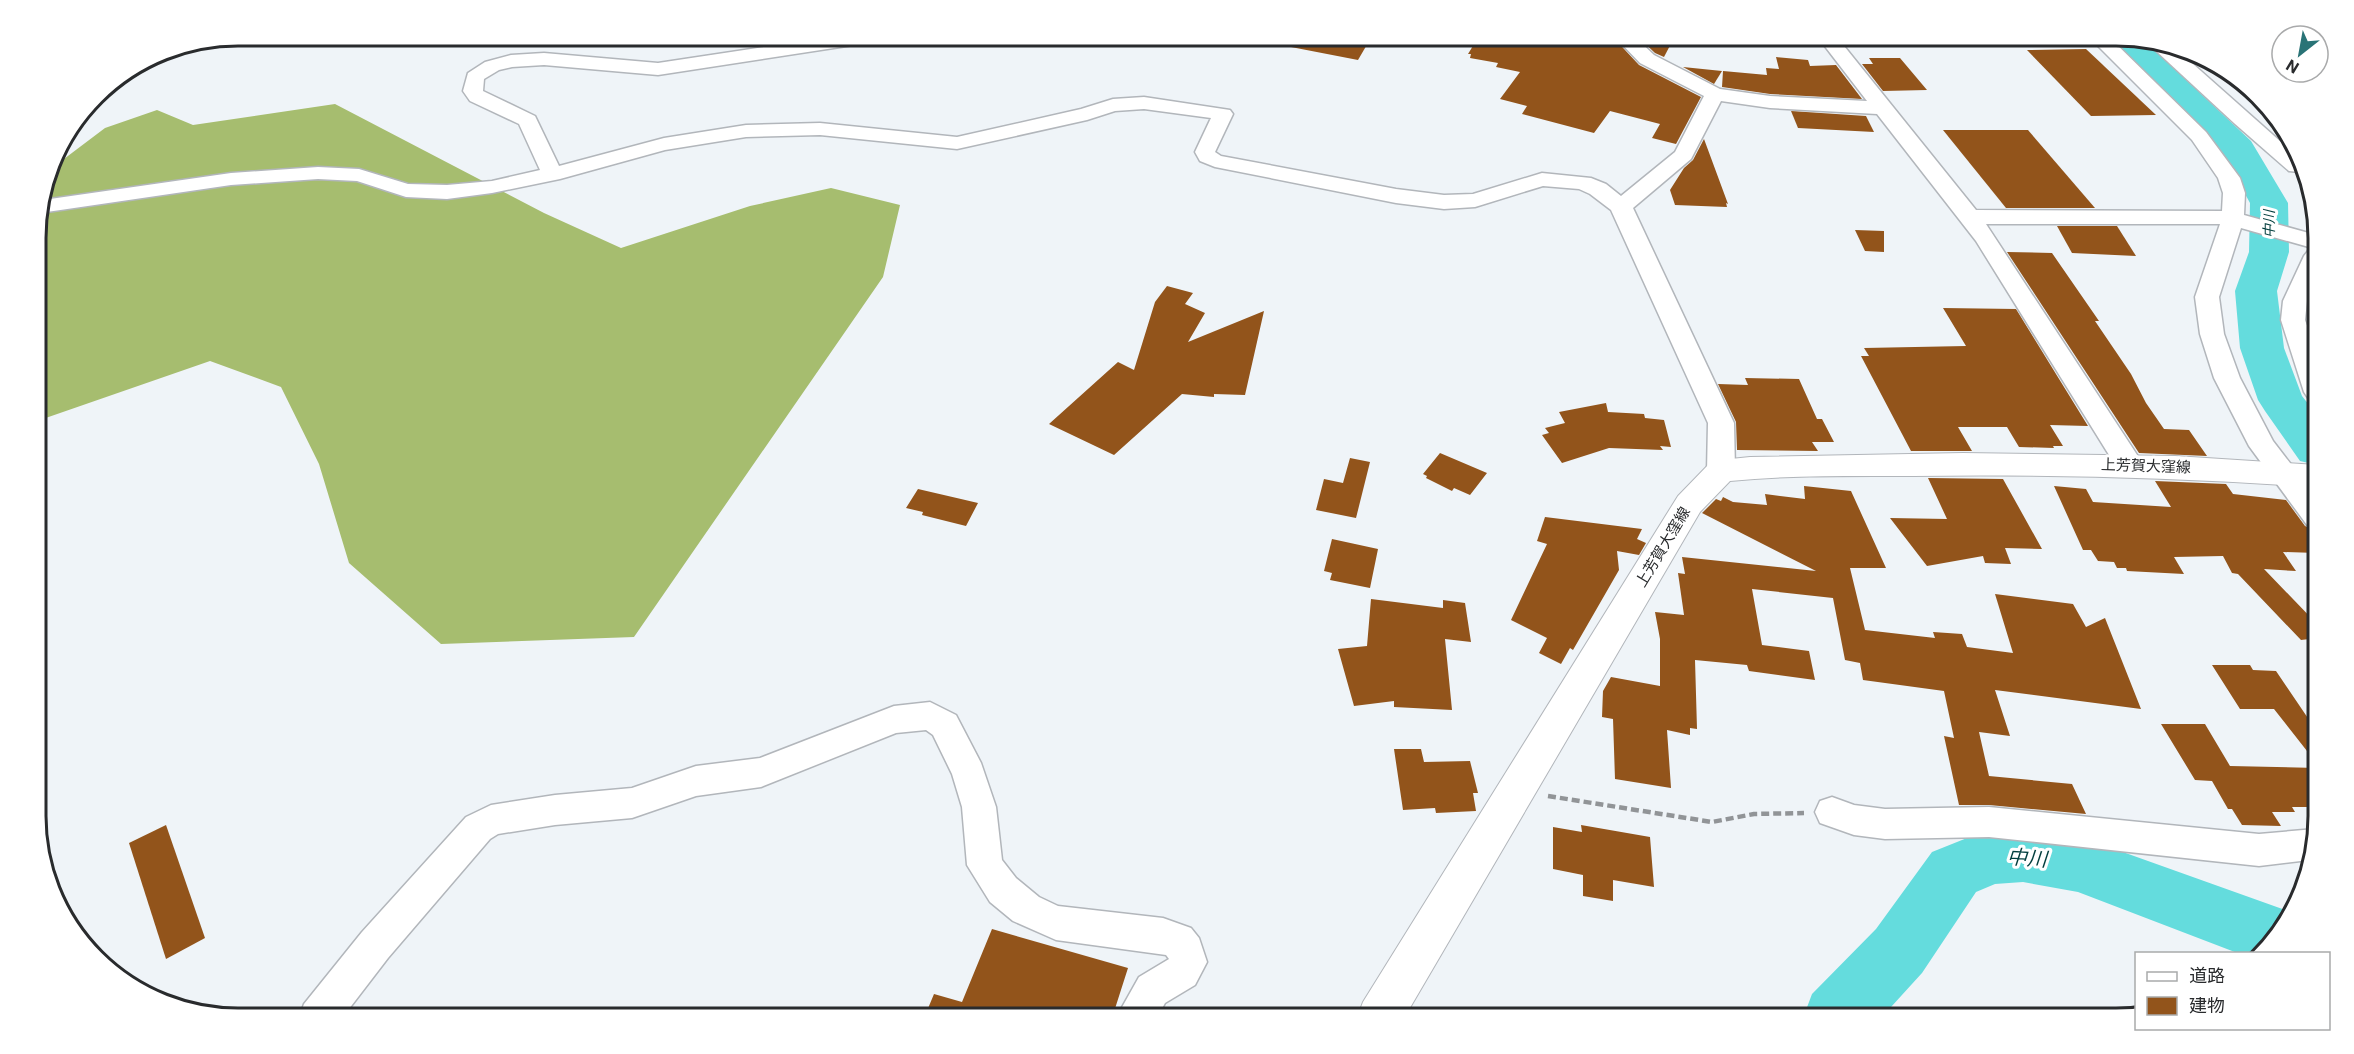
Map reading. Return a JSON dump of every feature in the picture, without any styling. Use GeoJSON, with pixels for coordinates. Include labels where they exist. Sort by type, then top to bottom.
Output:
{"type":"FeatureCollection","features":[{"type":"Feature","properties":{"kind":"main road","name":"上芳賀大窪線"},"geometry":{"type":"LineString","coordinates":[[1385,1007],[1689,504],[1721,471],[1750,468],[1943,463],[2129,464],[2299,474]]}},
{"type":"Feature","properties":{"kind":"street"},"geometry":{"type":"LineString","coordinates":[[552,174],[528,120],[477,97],[473,91],[476,77],[492,66],[510,61],[544,59],[658,69],[808,46]]}},
{"type":"Feature","properties":{"kind":"street"},"geometry":{"type":"LineString","coordinates":[[1635,46],[1656,64],[1715,94],[1770,102],[1881,108]]}},
{"type":"Feature","properties":{"kind":"street"},"geometry":{"type":"LineString","coordinates":[[1834,46],[1986,238],[2129,464]]}},
{"type":"Feature","properties":{"kind":"street"},"geometry":{"type":"LineString","coordinates":[[2107,46],[2199,136],[2229,178],[2239,221],[2230,234],[2207,297],[2212,334],[2227,378],[2262,446],[2299,474],[2307,494]]}},
{"type":"Feature","properties":{"kind":"street"},"geometry":{"type":"LineString","coordinates":[[2173,56],[2241,119],[2291,161]]}},
{"type":"Feature","properties":{"kind":"street"},"geometry":{"type":"LineString","coordinates":[[1621,207],[1683,155],[1715,94]]}},
{"type":"Feature","properties":{"kind":"street"},"geometry":{"type":"LineString","coordinates":[[50,206],[231,178],[318,173],[359,175],[406,190],[447,192],[492,187],[552,174],[664,144],[746,131],[820,129],[957,143],[1087,114],[1113,105],[1144,104],[1223,114],[1205,152],[1215,161],[1396,196],[1444,202],[1475,200],[1542,179],[1583,183],[1598,189],[1621,207],[1721,423],[1721,471]]}},
{"type":"Feature","properties":{"kind":"street"},"geometry":{"type":"LineString","coordinates":[[1969,217],[2193,217],[2239,221],[2307,243]]}},
{"type":"Feature","properties":{"kind":"street"},"geometry":{"type":"LineString","coordinates":[[2307,261],[2295,301],[2293,320],[2307,362]]}},
{"type":"Feature","properties":{"kind":"street"},"geometry":{"type":"LineString","coordinates":[[326,1008],[382,937],[478,828],[491,820],[555,810],[632,803],[696,781],[761,772],[894,720],[922,716],[930,716],[945,725],[956,743],[969,772],[980,807],[985,865],[1003,890],[1026,909],[1056,922],[1178,940],[1186,951],[1188,962],[1182,972],[1152,990],[1141,1008]]}},
{"type":"Feature","properties":{"kind":"street"},"geometry":{"type":"LineString","coordinates":[[1832,812],[1854,820],[1885,824],[1989,822],[2259,850],[2305,845]]}},
{"type":"Feature","properties":{"kind":"path"},"geometry":{"type":"LineString","coordinates":[[1518,790],[1570,801],[1712,822],[1754,814],[1832,812]]}},
{"type":"Feature","properties":{"kind":"green space"},"geometry":{"type":"Polygon","coordinates":[[[335,104],[544,213],[621,248],[750,206],[831,188],[900,205],[883,277],[634,637],[441,644],[349,563],[319,464],[281,387],[210,361],[47,418],[47,226],[53,189],[64,159],[105,128],[157,110],[193,125],[335,104]]]}},
{"type":"Feature","properties":{"kind":"building"},"geometry":{"type":"Polygon","coordinates":[[[1291,46],[1366,46],[1358,60],[1291,46]]]}},
{"type":"Feature","properties":{"kind":"building"},"geometry":{"type":"Polygon","coordinates":[[[1473,46],[1621,46],[1639,65],[1701,97],[1676,144],[1652,138],[1660,124],[1610,111],[1594,133],[1522,114],[1527,106],[1500,99],[1520,72],[1496,67],[1498,63],[1470,58],[1471,54],[1468,54],[1473,46]]]}},
{"type":"Feature","properties":{"kind":"building"},"geometry":{"type":"Polygon","coordinates":[[[1648,46],[1670,46],[1664,57],[1648,46]]]}},
{"type":"Feature","properties":{"kind":"building"},"geometry":{"type":"Polygon","coordinates":[[[2086,49],[2156,115],[2091,116],[2027,50],[2086,49]]]}},
{"type":"Feature","properties":{"kind":"building"},"geometry":{"type":"Polygon","coordinates":[[[1776,57],[1808,60],[1810,66],[1836,65],[1862,99],[1770,94],[1722,87],[1723,71],[1767,75],[1766,68],[1779,69],[1776,57]]]}},
{"type":"Feature","properties":{"kind":"building"},"geometry":{"type":"Polygon","coordinates":[[[1869,58],[1900,58],[1927,90],[1883,91],[1862,64],[1873,64],[1869,58]]]}},
{"type":"Feature","properties":{"kind":"building"},"geometry":{"type":"Polygon","coordinates":[[[1683,67],[1722,71],[1714,84],[1683,67]]]}},
{"type":"Feature","properties":{"kind":"building"},"geometry":{"type":"Polygon","coordinates":[[[1791,111],[1866,116],[1874,132],[1798,128],[1791,111]]]}},
{"type":"Feature","properties":{"kind":"building"},"geometry":{"type":"Polygon","coordinates":[[[1943,130],[2028,130],[2095,208],[2006,208],[1943,130]]]}},
{"type":"Feature","properties":{"kind":"building"},"geometry":{"type":"Polygon","coordinates":[[[1704,139],[1728,204],[1726,203],[1727,207],[1675,205],[1670,190],[1684,168],[1693,160],[1704,139]]]}},
{"type":"Feature","properties":{"kind":"building"},"geometry":{"type":"Polygon","coordinates":[[[2057,226],[2117,226],[2136,256],[2072,253],[2057,226]]]}},
{"type":"Feature","properties":{"kind":"building"},"geometry":{"type":"Polygon","coordinates":[[[1855,230],[1884,231],[1884,252],[1865,251],[1855,230]]]}},
{"type":"Feature","properties":{"kind":"building"},"geometry":{"type":"Polygon","coordinates":[[[2007,252],[2052,253],[2099,321],[2095,321],[2131,374],[2146,403],[2164,429],[2189,430],[2207,456],[2139,453],[2007,252]]]}},
{"type":"Feature","properties":{"kind":"building"},"geometry":{"type":"Polygon","coordinates":[[[1167,286],[1193,293],[1185,304],[1205,313],[1188,342],[1264,311],[1245,395],[1214,394],[1214,397],[1182,394],[1114,455],[1049,424],[1118,362],[1134,370],[1155,302],[1167,286]]]}},
{"type":"Feature","properties":{"kind":"building"},"geometry":{"type":"Polygon","coordinates":[[[1943,308],[2016,309],[2088,426],[2050,425],[2063,446],[2053,446],[2054,448],[2019,447],[2007,427],[1958,427],[1972,451],[1911,451],[1861,356],[1869,356],[1864,348],[1966,346],[1943,308]]]}},
{"type":"Feature","properties":{"kind":"building"},"geometry":{"type":"Polygon","coordinates":[[[1745,378],[1799,379],[1817,419],[1822,419],[1834,442],[1812,442],[1818,451],[1737,450],[1736,422],[1718,384],[1748,385],[1745,378]]]}},
{"type":"Feature","properties":{"kind":"building"},"geometry":{"type":"Polygon","coordinates":[[[1606,403],[1608,412],[1644,414],[1645,418],[1664,420],[1671,447],[1660,446],[1663,450],[1609,448],[1562,463],[1542,435],[1549,433],[1545,428],[1565,423],[1559,412],[1606,403]]]}},
{"type":"Feature","properties":{"kind":"building"},"geometry":{"type":"Polygon","coordinates":[[[1440,453],[1487,473],[1470,495],[1454,488],[1452,491],[1426,478],[1427,476],[1423,474],[1440,453]]]}},
{"type":"Feature","properties":{"kind":"building"},"geometry":{"type":"Polygon","coordinates":[[[1350,458],[1370,462],[1356,518],[1316,510],[1324,479],[1343,483],[1350,458]]]}},
{"type":"Feature","properties":{"kind":"building"},"geometry":{"type":"Polygon","coordinates":[[[1928,478],[2003,479],[2042,549],[2005,548],[2011,564],[1985,563],[1983,556],[1927,566],[1890,518],[1947,519],[1928,478]]]}},
{"type":"Feature","properties":{"kind":"building"},"geometry":{"type":"Polygon","coordinates":[[[2155,481],[2226,484],[2233,494],[2286,500],[2307,527],[2307,553],[2283,552],[2296,571],[2264,569],[2307,614],[2307,639],[2301,640],[2238,574],[2232,573],[2223,556],[2174,557],[2184,574],[2127,571],[2126,568],[2117,568],[2114,562],[2098,561],[2091,550],[2083,550],[2054,486],[2086,489],[2093,502],[2171,507],[2155,481]]]}},
{"type":"Feature","properties":{"kind":"building"},"geometry":{"type":"Polygon","coordinates":[[[1804,486],[1851,491],[1886,568],[1850,568],[1865,630],[1935,638],[1933,632],[1962,634],[1967,647],[2013,653],[1995,594],[2073,604],[2086,627],[2105,618],[2141,709],[1995,690],[2010,736],[1979,732],[1989,776],[2072,784],[2086,814],[1989,805],[1959,805],[1944,736],[1954,738],[1944,691],[1863,680],[1860,663],[1845,660],[1833,598],[1752,589],[1762,645],[1809,651],[1815,680],[1749,671],[1747,665],[1695,660],[1697,729],[1690,728],[1690,735],[1667,730],[1671,788],[1615,779],[1613,719],[1602,717],[1603,691],[1611,677],[1660,686],[1660,639],[1655,612],[1684,615],[1678,573],[1685,574],[1682,557],[1816,571],[1702,513],[1716,499],[1721,501],[1723,497],[1733,502],[1767,505],[1765,494],[1805,499],[1804,486]]]}},
{"type":"Feature","properties":{"kind":"building"},"geometry":{"type":"Polygon","coordinates":[[[918,489],[978,503],[966,526],[922,515],[923,512],[906,508],[918,489]]]}},
{"type":"Feature","properties":{"kind":"building"},"geometry":{"type":"Polygon","coordinates":[[[1545,517],[1642,529],[1637,539],[1646,543],[1639,555],[1617,551],[1619,570],[1573,650],[1570,648],[1561,664],[1539,653],[1547,638],[1511,620],[1547,544],[1537,541],[1545,517]]]}},
{"type":"Feature","properties":{"kind":"building"},"geometry":{"type":"Polygon","coordinates":[[[1332,539],[1378,549],[1370,588],[1330,580],[1332,573],[1324,571],[1332,539]]]}},
{"type":"Feature","properties":{"kind":"building"},"geometry":{"type":"Polygon","coordinates":[[[1371,599],[1443,608],[1443,600],[1465,603],[1471,642],[1445,639],[1452,710],[1394,707],[1394,701],[1354,706],[1338,649],[1367,646],[1371,599]]]}},
{"type":"Feature","properties":{"kind":"building"},"geometry":{"type":"Polygon","coordinates":[[[2212,665],[2250,665],[2253,670],[2276,671],[2307,717],[2307,751],[2274,709],[2240,709],[2212,665]]]}},
{"type":"Feature","properties":{"kind":"building"},"geometry":{"type":"Polygon","coordinates":[[[2161,724],[2205,724],[2230,766],[2307,768],[2307,807],[2292,807],[2295,812],[2272,812],[2281,826],[2242,825],[2232,809],[2228,809],[2212,781],[2195,780],[2161,724]]]}},
{"type":"Feature","properties":{"kind":"building"},"geometry":{"type":"Polygon","coordinates":[[[1394,749],[1421,749],[1424,762],[1470,761],[1478,793],[1473,793],[1476,811],[1436,813],[1435,808],[1403,810],[1394,749]]]}},
{"type":"Feature","properties":{"kind":"building"},"geometry":{"type":"Polygon","coordinates":[[[166,825],[205,938],[166,959],[129,843],[166,825]]]}},
{"type":"Feature","properties":{"kind":"building"},"geometry":{"type":"Polygon","coordinates":[[[1581,825],[1650,837],[1654,887],[1613,880],[1613,901],[1583,896],[1583,875],[1553,869],[1553,827],[1582,832],[1581,825]]]}},
{"type":"Feature","properties":{"kind":"building"},"geometry":{"type":"Polygon","coordinates":[[[992,929],[1128,968],[1115,1008],[928,1008],[934,994],[962,1002],[992,929]]]}},
{"type":"Feature","properties":{"kind":"waterway","name":"中川"},"geometry":{"type":"LineString","coordinates":[[2133,47],[2238,149],[2269,203],[2269,252],[2256,291],[2262,348],[2281,400],[2307,435]]}},
{"type":"Feature","properties":{"kind":"waterway","name":"中川"},"geometry":{"type":"LineString","coordinates":[[1846,1007],[1899,951],[1954,872],[1992,856],[2023,854],[2078,864],[2267,933]]}}]}
